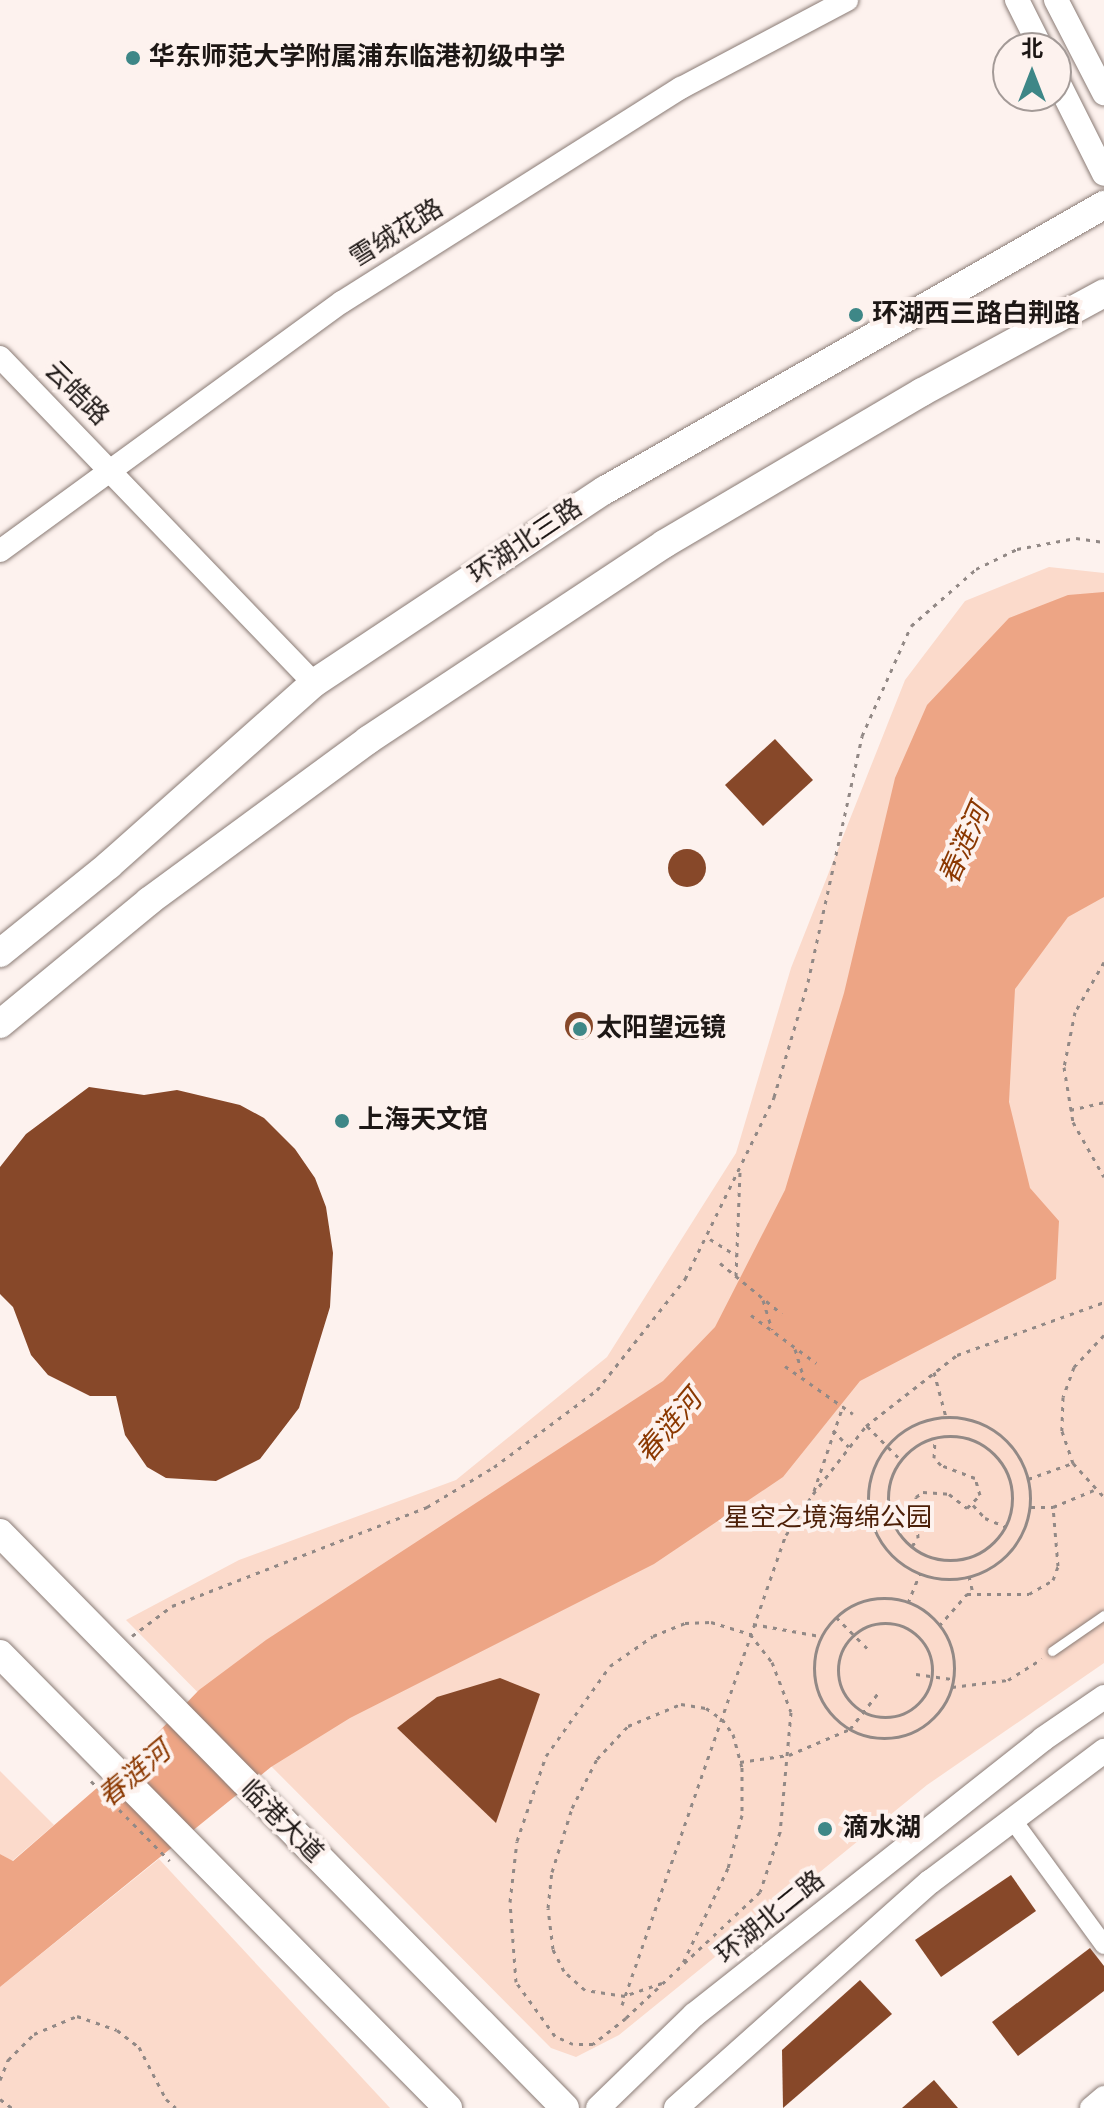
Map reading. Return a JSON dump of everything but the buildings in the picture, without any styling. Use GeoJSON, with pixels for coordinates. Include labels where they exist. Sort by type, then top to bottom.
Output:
{"type":"FeatureCollection","features":[{"type":"Feature","properties":{"kind":"main road"},"geometry":{"type":"LineString","coordinates":[[1017,0],[1033,32]]}},
{"type":"Feature","properties":{"kind":"main road"},"geometry":{"type":"LineString","coordinates":[[1056,0],[1104,93]]}},
{"type":"Feature","properties":{"kind":"main road"},"geometry":{"type":"LineString","coordinates":[[1072,110],[1104,174]]}},
{"type":"Feature","properties":{"kind":"main road","name":"环湖北三路"},"geometry":{"type":"LineString","coordinates":[[0,953],[109,865],[314,683],[605,490],[1104,205]]}},
{"type":"Feature","properties":{"kind":"main road"},"geometry":{"type":"LineString","coordinates":[[0,1024],[149,901],[381,732],[664,544],[922,392],[1104,293]]}},
{"type":"Feature","properties":{"kind":"main road","name":"临港大道"},"geometry":{"type":"LineString","coordinates":[[0,1533],[172,1712],[565,2108]]}},
{"type":"Feature","properties":{"kind":"main road"},"geometry":{"type":"LineString","coordinates":[[0,1654],[100,1773],[178,1852],[448,2108]]}},
{"type":"Feature","properties":{"kind":"main road","name":"环湖北二路"},"geometry":{"type":"LineString","coordinates":[[598,2108],[694,2015],[1008,1766],[1104,1697]]}},
{"type":"Feature","properties":{"kind":"main road"},"geometry":{"type":"LineString","coordinates":[[676,2108],[816,1979],[1012,1819],[1104,1751]]}},
{"type":"Feature","properties":{"kind":"street","name":"雪绒花路"},"geometry":{"type":"LineString","coordinates":[[0,551],[342,302],[681,88],[847,0]]}},
{"type":"Feature","properties":{"kind":"street","name":"云皓路"},"geometry":{"type":"LineString","coordinates":[[0,357],[314,683]]}},
{"type":"Feature","properties":{"kind":"street"},"geometry":{"type":"LineString","coordinates":[[1012,1819],[1104,1945]]}},
{"type":"Feature","properties":{"kind":"street"},"geometry":{"type":"LineString","coordinates":[[1091,2108],[1104,2097]]}},
{"type":"Feature","properties":{"kind":"lane"},"geometry":{"type":"LineString","coordinates":[[1052,1651],[1104,1615]]}},
{"type":"Feature","properties":{"kind":"path"},"geometry":{"type":"LineString","coordinates":[[132,1636],[172,1606],[427,1507],[494,1467],[597,1390],[685,1279],[709,1238],[774,1097],[808,982],[862,736],[911,626],[976,569],[1017,549],[1076,538],[1104,542]]}},
{"type":"Feature","properties":{"kind":"path"},"geometry":{"type":"LineString","coordinates":[[1104,962],[1087,986],[1067,1039],[1064,1067],[1070,1110],[1084,1149],[1104,1177]]}},
{"type":"Feature","properties":{"kind":"path"},"geometry":{"type":"LineString","coordinates":[[1070,1110],[1104,1102]]}},
{"type":"Feature","properties":{"kind":"path"},"geometry":{"type":"LineString","coordinates":[[736,1276],[740,1168]]}},
{"type":"Feature","properties":{"kind":"path"},"geometry":{"type":"LineString","coordinates":[[709,1238],[737,1256]]}},
{"type":"Feature","properties":{"kind":"path"},"geometry":{"type":"LineString","coordinates":[[720,1263],[782,1314]]}},
{"type":"Feature","properties":{"kind":"path"},"geometry":{"type":"LineString","coordinates":[[760,1295],[772,1330]]}},
{"type":"Feature","properties":{"kind":"path"},"geometry":{"type":"LineString","coordinates":[[622,2005],[786,1535],[813,1494],[866,1426],[957,1355],[1104,1302]]}},
{"type":"Feature","properties":{"kind":"path"},"geometry":{"type":"LineString","coordinates":[[751,1315],[816,1363]]}},
{"type":"Feature","properties":{"kind":"path"},"geometry":{"type":"LineString","coordinates":[[1104,1335],[1074,1367],[1063,1397],[1062,1431],[1073,1463],[1094,1490],[1104,1497]]}},
{"type":"Feature","properties":{"kind":"path"},"geometry":{"type":"LineString","coordinates":[[792,1345],[804,1379]]}},
{"type":"Feature","properties":{"kind":"path"},"geometry":{"type":"LineString","coordinates":[[785,1366],[853,1414]]}},
{"type":"Feature","properties":{"kind":"path"},"geometry":{"type":"LineString","coordinates":[[934,1372],[946,1417]]}},
{"type":"Feature","properties":{"kind":"path"},"geometry":{"type":"LineString","coordinates":[[813,1494],[826,1448],[843,1406]]}},
{"type":"Feature","properties":{"kind":"path"},"geometry":{"type":"LineString","coordinates":[[946,1417],[973,1421],[998,1433],[1017,1454],[1028,1479],[1031,1507],[1024,1531],[1010,1553],[969,1576],[939,1579],[920,1573],[893,1557],[878,1536],[869,1512],[869,1487],[887,1448],[918,1423],[946,1417]]}},
{"type":"Feature","properties":{"kind":"path"},"geometry":{"type":"LineString","coordinates":[[866,1426],[901,1460]]}},
{"type":"Feature","properties":{"kind":"path"},"geometry":{"type":"LineString","coordinates":[[833,1430],[849,1447]]}},
{"type":"Feature","properties":{"kind":"path"},"geometry":{"type":"LineString","coordinates":[[912,1546],[918,1538],[916,1497],[923,1492],[949,1494],[967,1508],[973,1505],[980,1487],[968,1474],[941,1465],[931,1452],[935,1438]]}},
{"type":"Feature","properties":{"kind":"path"},"geometry":{"type":"LineString","coordinates":[[935,1438],[975,1441],[1005,1468],[1012,1507],[1006,1527],[993,1543],[956,1560],[935,1559],[912,1546],[891,1518],[888,1498],[901,1460],[935,1438]]}},
{"type":"Feature","properties":{"kind":"path"},"geometry":{"type":"LineString","coordinates":[[1028,1479],[1073,1463]]}},
{"type":"Feature","properties":{"kind":"path"},"geometry":{"type":"LineString","coordinates":[[1031,1507],[1053,1507],[1094,1490]]}},
{"type":"Feature","properties":{"kind":"path"},"geometry":{"type":"LineString","coordinates":[[973,1505],[985,1518],[1006,1527]]}},
{"type":"Feature","properties":{"kind":"path"},"geometry":{"type":"LineString","coordinates":[[939,1626],[967,1594],[1029,1594],[1053,1580],[1058,1566],[1053,1507]]}},
{"type":"Feature","properties":{"kind":"path"},"geometry":{"type":"LineString","coordinates":[[908,1603],[920,1573]]}},
{"type":"Feature","properties":{"kind":"path"},"geometry":{"type":"LineString","coordinates":[[969,1576],[973,1594]]}},
{"type":"Feature","properties":{"kind":"path"},"geometry":{"type":"LineString","coordinates":[[870,1599],[908,1603],[939,1626],[949,1640],[952,1687],[935,1716],[907,1735],[884,1739],[850,1729],[825,1708],[815,1688],[813,1665],[821,1637],[836,1617],[870,1599]]}},
{"type":"Feature","properties":{"kind":"path"},"geometry":{"type":"LineString","coordinates":[[836,1617],[870,1651]]}},
{"type":"Feature","properties":{"kind":"path"},"geometry":{"type":"LineString","coordinates":[[711,1622],[750,1634],[772,1662],[791,1712],[789,1755],[780,1832],[760,1892],[680,1970],[593,2044],[573,2044],[555,2036],[516,1982],[510,1902],[517,1841],[546,1756],[610,1666],[653,1636],[685,1623],[711,1622]]}},
{"type":"Feature","properties":{"kind":"path"},"geometry":{"type":"LineString","coordinates":[[753,1624],[821,1637]]}},
{"type":"Feature","properties":{"kind":"path"},"geometry":{"type":"LineString","coordinates":[[876,1624],[907,1629],[928,1651],[931,1676],[924,1696],[900,1715],[864,1712],[845,1697],[839,1683],[841,1652],[854,1635],[876,1624]]}},
{"type":"Feature","properties":{"kind":"path"},"geometry":{"type":"LineString","coordinates":[[952,1687],[1008,1680],[1052,1651]]}},
{"type":"Feature","properties":{"kind":"path"},"geometry":{"type":"LineString","coordinates":[[916,1674],[953,1679]]}},
{"type":"Feature","properties":{"kind":"path"},"geometry":{"type":"LineString","coordinates":[[740,1762],[789,1755],[850,1729],[879,1692]]}},
{"type":"Feature","properties":{"kind":"path"},"geometry":{"type":"LineString","coordinates":[[668,1980],[625,1996],[585,1990],[564,1971],[553,1949],[552,1872],[572,1808],[597,1759],[628,1726],[681,1704],[706,1708],[722,1719],[733,1734],[740,1762],[742,1815],[728,1868],[680,1970]]}},
{"type":"Feature","properties":{"kind":"path"},"geometry":{"type":"LineString","coordinates":[[100,1773],[178,1852]]}},
{"type":"Feature","properties":{"kind":"path"},"geometry":{"type":"LineString","coordinates":[[0,2080],[8,2060],[34,2034],[77,2016],[117,2030],[139,2047],[166,2099],[176,2108]]}},
{"type":"Feature","properties":{"kind":"path"},"geometry":{"type":"LineString","coordinates":[[0,2099],[12,2108]]}},
{"type":"Feature","properties":{"kind":"green space","name":"星空之境海绵公园"},"geometry":{"type":"Polygon","coordinates":[[[1049,567],[1104,573],[1104,1663],[927,1785],[619,2035],[576,2057],[551,2048],[126,1620],[239,1560],[456,1480],[607,1357],[736,1153],[791,968],[905,680],[965,601],[1049,567]]]}},
{"type":"Feature","properties":{"kind":"green space"},"geometry":{"type":"Polygon","coordinates":[[[0,1771],[54,1825],[12,1861],[0,1854],[0,1771]]]}},
{"type":"Feature","properties":{"kind":"green space"},"geometry":{"type":"Polygon","coordinates":[[[159,1859],[390,2108],[0,2108],[0,1987],[159,1859]]]}},
{"type":"Feature","properties":{"kind":"water","name":"春涟河"},"geometry":{"type":"Polygon","coordinates":[[[1104,592],[1104,897],[1068,917],[1015,989],[1009,1102],[1030,1188],[1059,1221],[1056,1279],[860,1381],[783,1477],[654,1564],[350,1718],[271,1767],[0,1987],[0,1854],[13,1861],[144,1747],[199,1690],[266,1640],[663,1381],[715,1327],[785,1190],[844,993],[895,778],[927,705],[1009,618],[1068,595],[1104,592]]]}},
{"type":"Feature","properties":{"kind":"place","name":"华东师范大学附属浦东临港初级中学"},"geometry":{"type":"Point","coordinates":[133,58]}},
{"type":"Feature","properties":{"kind":"place","name":"环湖西三路白荆路"},"geometry":{"type":"Point","coordinates":[856,315]}},
{"type":"Feature","properties":{"kind":"place","name":"太阳望远镜"},"geometry":{"type":"Point","coordinates":[580,1029]}},
{"type":"Feature","properties":{"kind":"place","name":"上海天文馆"},"geometry":{"type":"Point","coordinates":[342,1121]}},
{"type":"Feature","properties":{"kind":"place","name":"滴水湖"},"geometry":{"type":"Point","coordinates":[825,1829]}}]}
